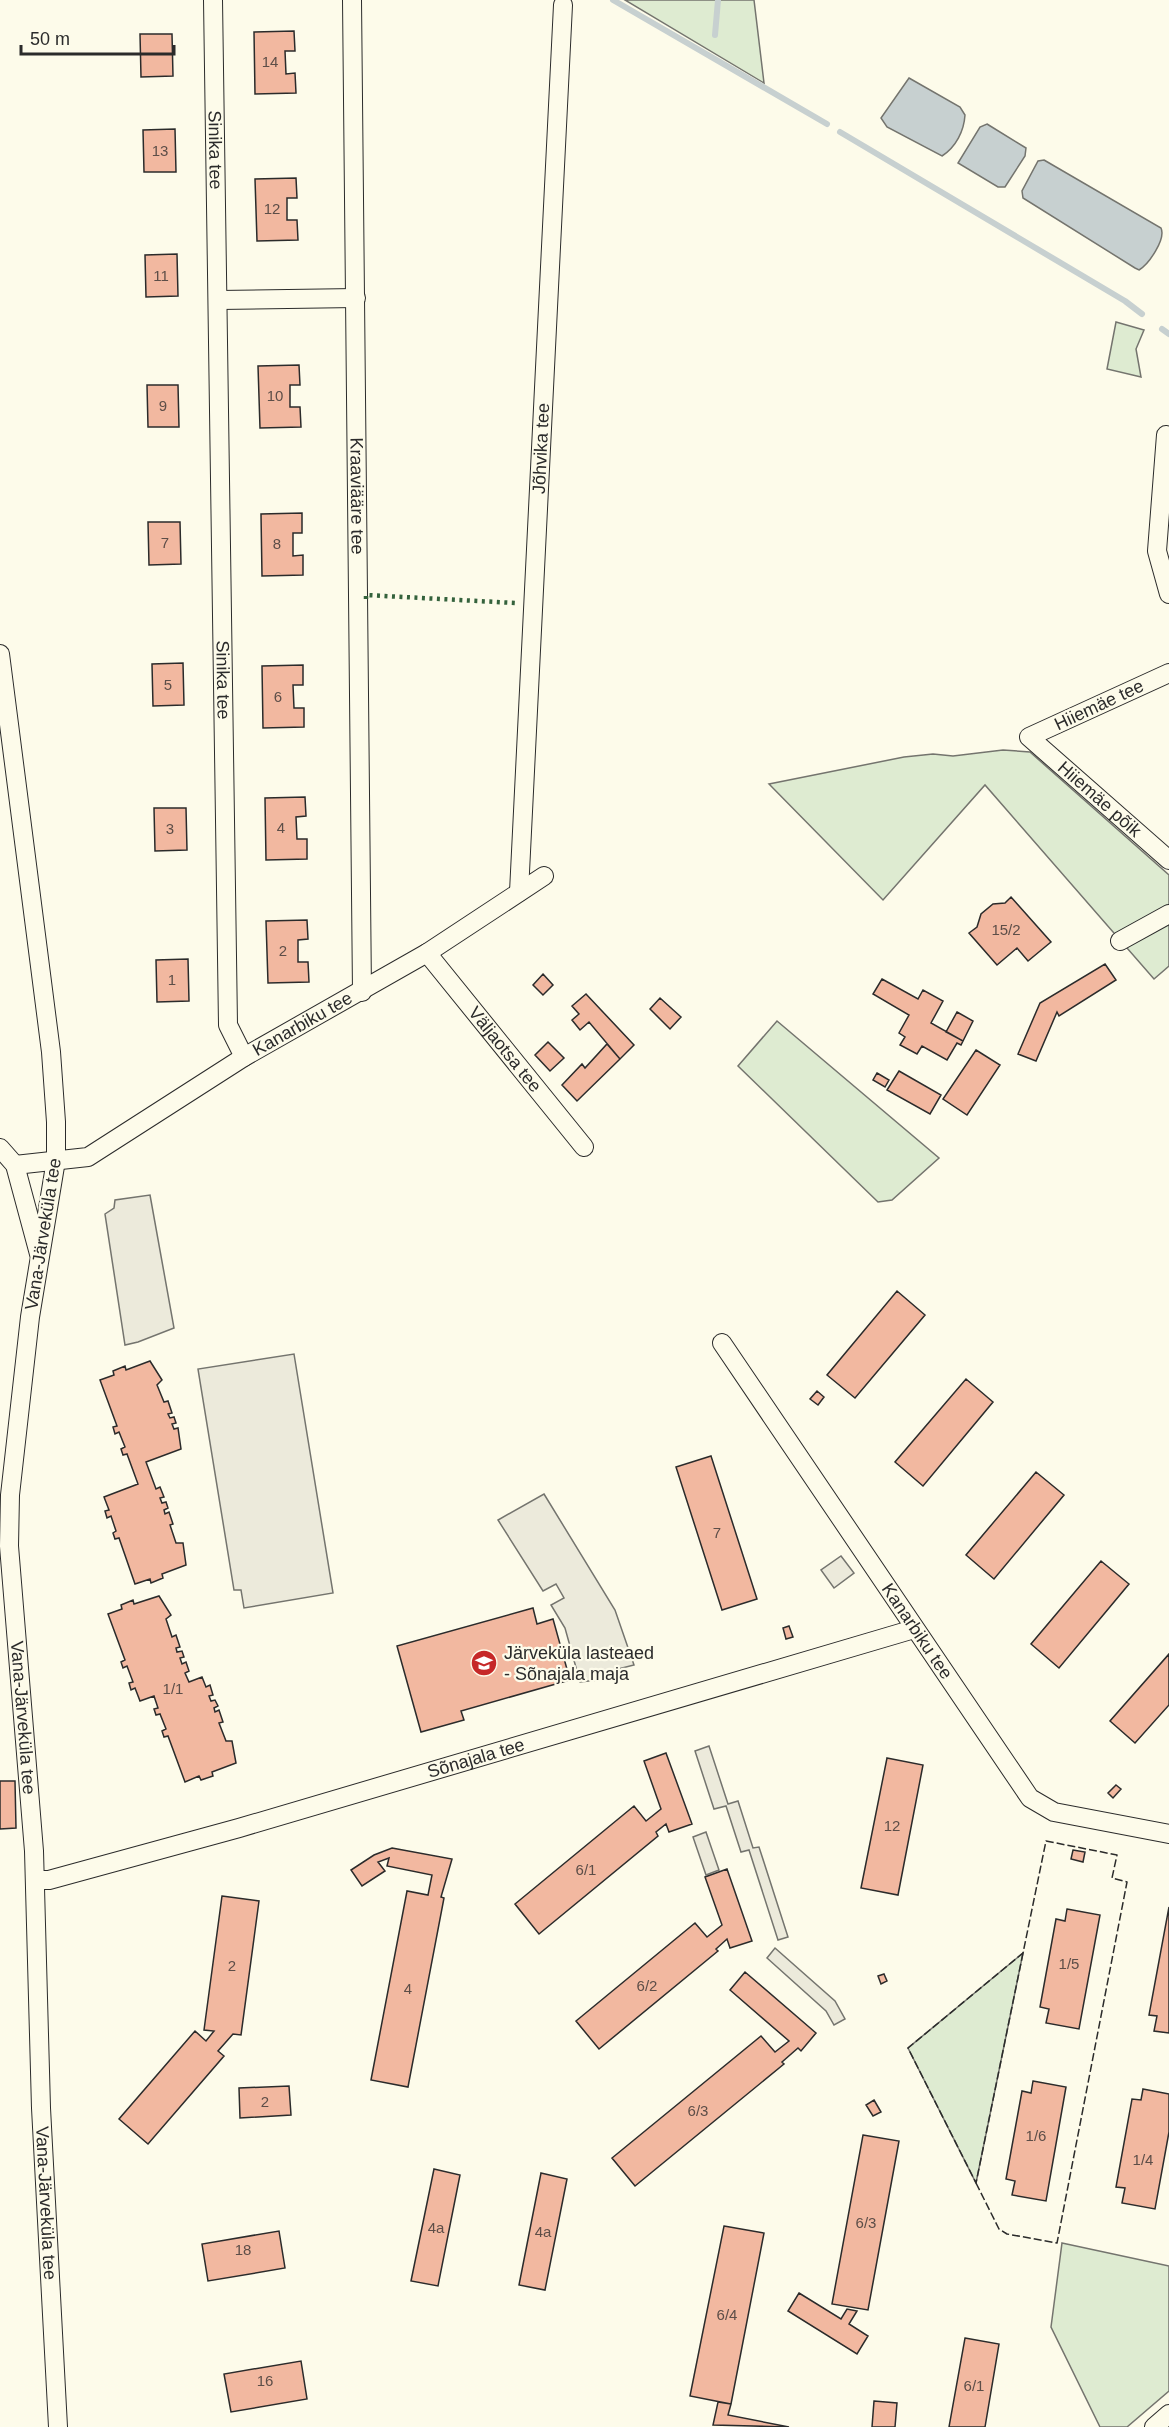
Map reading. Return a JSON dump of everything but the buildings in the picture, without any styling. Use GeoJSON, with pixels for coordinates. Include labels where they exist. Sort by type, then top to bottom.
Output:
{"type":"FeatureCollection","features":[{"type":"Feature","properties":{"kind":"street","name":"Sinika tee"},"geometry":{"type":"LineString","coordinates":[[213,0],[228,1025],[244,1057]]}},
{"type":"Feature","properties":{"kind":"street","name":"Kraaviääre tee"},"geometry":{"type":"LineString","coordinates":[[352,0],[362,992]]}},
{"type":"Feature","properties":{"kind":"street","name":"Jõhvika tee"},"geometry":{"type":"LineString","coordinates":[[519,892],[563,5]]}},
{"type":"Feature","properties":{"kind":"street"},"geometry":{"type":"LineString","coordinates":[[219,300],[356,298]]}},
{"type":"Feature","properties":{"kind":"street"},"geometry":{"type":"LineString","coordinates":[[1166,435],[1157,551],[1169,594]]}},
{"type":"Feature","properties":{"kind":"street","name":"Vana-Järveküla tee"},"geometry":{"type":"LineString","coordinates":[[0,654],[51,1052],[56,1160],[26,1353],[10,1495],[9,1546],[35,1881],[41,2108],[58,2427]]}},
{"type":"Feature","properties":{"kind":"street","name":"Hiiemäe tee"},"geometry":{"type":"LineString","coordinates":[[1029,737],[1169,673]]}},
{"type":"Feature","properties":{"kind":"street","name":"Hiiemäe põik"},"geometry":{"type":"LineString","coordinates":[[1029,737],[1169,860]]}},
{"type":"Feature","properties":{"kind":"street","name":"Kanarbiku tee"},"geometry":{"type":"LineString","coordinates":[[15,1165],[88,1157],[244,1057],[427,953],[544,876]]}},
{"type":"Feature","properties":{"kind":"street"},"geometry":{"type":"LineString","coordinates":[[1120,941],[1169,914]]}},
{"type":"Feature","properties":{"kind":"street","name":"Väljaotsa tee"},"geometry":{"type":"LineString","coordinates":[[427,953],[584,1147]]}},
{"type":"Feature","properties":{"kind":"street"},"geometry":{"type":"LineString","coordinates":[[0,1148],[15,1165],[41,1262]]}},
{"type":"Feature","properties":{"kind":"street","name":"Kanarbiku tee"},"geometry":{"type":"LineString","coordinates":[[722,1343],[1030,1798],[1054,1812],[1169,1834]]}},
{"type":"Feature","properties":{"kind":"street","name":"Sõnajala tee"},"geometry":{"type":"LineString","coordinates":[[35,1881],[49,1880],[239,1828],[914,1629]]}},
{"type":"Feature","properties":{"kind":"street"},"geometry":{"type":"LineString","coordinates":[[1154,2427],[1169,2414]]}},
{"type":"Feature","properties":{"kind":"green space"},"geometry":{"type":"Polygon","coordinates":[[[625,0],[754,0],[764,83],[625,0]]]}},
{"type":"Feature","properties":{"kind":"green space"},"geometry":{"type":"Polygon","coordinates":[[[1116,322],[1144,330],[1136,349],[1141,377],[1107,369],[1116,322]]]}},
{"type":"Feature","properties":{"kind":"green space"},"geometry":{"type":"Polygon","coordinates":[[[1003,750],[1030,752],[1169,875],[1169,966],[1154,979],[985,785],[883,900],[769,784],[904,757],[933,754],[953,756],[1003,750]]]}},
{"type":"Feature","properties":{"kind":"green space"},"geometry":{"type":"Polygon","coordinates":[[[777,1021],[939,1158],[892,1200],[878,1202],[738,1066],[777,1021]]]}},
{"type":"Feature","properties":{"kind":"green space"},"geometry":{"type":"Polygon","coordinates":[[[1023,1953],[976,2183],[908,2048],[1023,1953]]]}},
{"type":"Feature","properties":{"kind":"green space"},"geometry":{"type":"Polygon","coordinates":[[[1062,2243],[1169,2266],[1169,2391],[1127,2427],[1100,2427],[1051,2327],[1062,2243]]]}},
{"type":"Feature","properties":{"kind":"shaded area"},"geometry":{"type":"Polygon","coordinates":[[[909,78],[960,107],[965,115],[958,138],[942,156],[887,127],[881,118],[909,78]]]}},
{"type":"Feature","properties":{"kind":"shaded area"},"geometry":{"type":"Polygon","coordinates":[[[987,124],[1026,148],[1025,156],[1005,187],[998,187],[958,163],[980,127],[987,124]]]}},
{"type":"Feature","properties":{"kind":"shaded area"},"geometry":{"type":"Polygon","coordinates":[[[1044,160],[1161,228],[1159,245],[1143,267],[1139,270],[1135,268],[1023,198],[1022,191],[1038,161],[1044,160]]]}},
{"type":"Feature","properties":{"kind":"shaded area"},"geometry":{"type":"Polygon","coordinates":[[[150,1195],[174,1328],[125,1345],[105,1214],[114,1208],[115,1200],[150,1195]]]}},
{"type":"Feature","properties":{"kind":"shaded area"},"geometry":{"type":"Polygon","coordinates":[[[294,1354],[333,1593],[244,1608],[241,1590],[234,1590],[198,1369],[294,1354]]]}},
{"type":"Feature","properties":{"kind":"shaded area"},"geometry":{"type":"Polygon","coordinates":[[[544,1494],[615,1610],[634,1665],[598,1674],[598,1680],[580,1682],[565,1628],[551,1605],[564,1598],[556,1584],[543,1591],[498,1520],[544,1494]]]}},
{"type":"Feature","properties":{"kind":"shaded area"},"geometry":{"type":"Polygon","coordinates":[[[841,1556],[854,1573],[834,1588],[821,1570],[841,1556]]]}},
{"type":"Feature","properties":{"kind":"shaded area"},"geometry":{"type":"Polygon","coordinates":[[[709,1746],[728,1804],[738,1801],[753,1848],[759,1847],[788,1937],[778,1940],[749,1850],[741,1852],[726,1806],[714,1809],[695,1751],[709,1746]]]}},
{"type":"Feature","properties":{"kind":"shaded area"},"geometry":{"type":"Polygon","coordinates":[[[706,1832],[719,1870],[706,1875],[693,1837],[706,1832]]]}},
{"type":"Feature","properties":{"kind":"shaded area"},"geometry":{"type":"Polygon","coordinates":[[[775,1948],[835,2001],[845,2019],[834,2025],[826,2011],[767,1958],[775,1948]]]}},
{"type":"Feature","properties":{"kind":"waterway"},"geometry":{"type":"LineString","coordinates":[[613,0],[827,124]]}},
{"type":"Feature","properties":{"kind":"waterway"},"geometry":{"type":"LineString","coordinates":[[715,35],[718,0]]}},
{"type":"Feature","properties":{"kind":"waterway"},"geometry":{"type":"LineString","coordinates":[[840,132],[1125,301],[1142,314]]}},
{"type":"Feature","properties":{"kind":"waterway"},"geometry":{"type":"LineString","coordinates":[[1162,329],[1169,334]]}},
{"type":"Feature","properties":{"kind":"hedge"},"geometry":{"type":"LineString","coordinates":[[366,599],[366,595],[515,603]]}},
{"type":"Feature","properties":{"kind":"fence"},"geometry":{"type":"LineString","coordinates":[[976,2183],[999,2229],[1007,2234],[1057,2243],[1127,1882],[1112,1878],[1117,1855],[1046,1841],[1023,1953]]}},
{"type":"Feature","properties":{"kind":"fence"},"geometry":{"type":"LineString","coordinates":[[1023,1953],[976,2183],[908,2048],[1023,1953]]}},
{"type":"Feature","properties":{"kind":"place","name":"Järveküla lasteaed - Sõnajala maja"},"geometry":{"type":"Point","coordinates":[484,1663]}}]}
